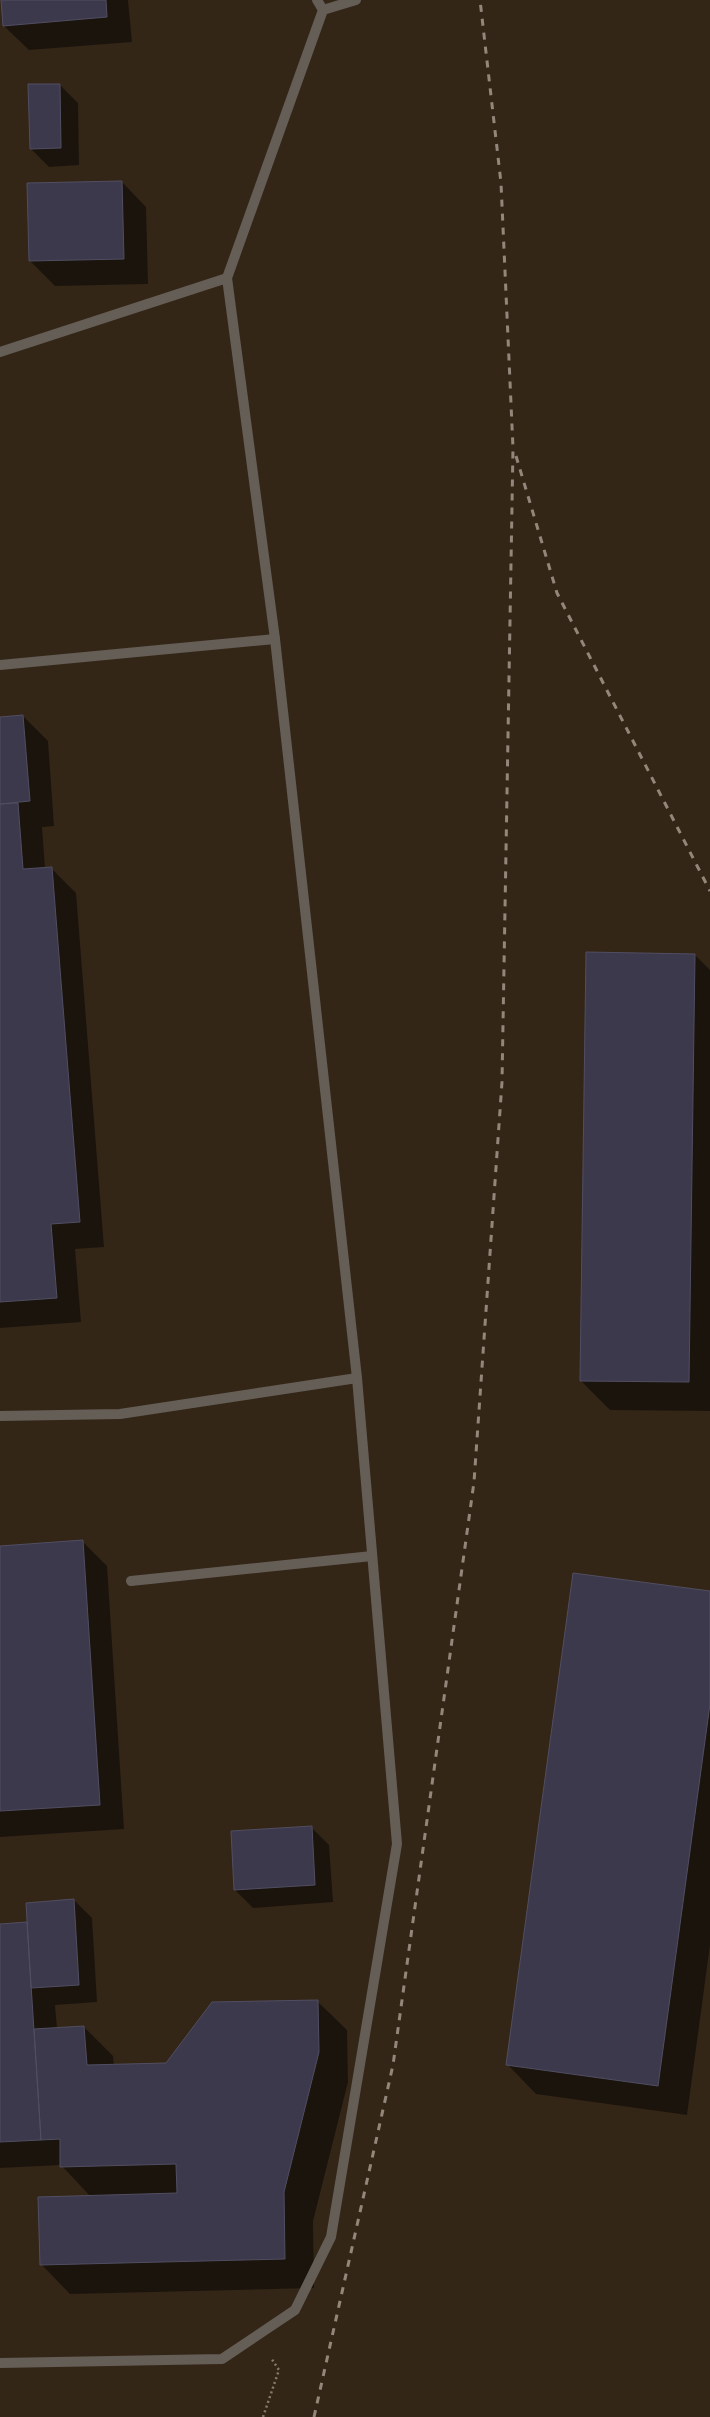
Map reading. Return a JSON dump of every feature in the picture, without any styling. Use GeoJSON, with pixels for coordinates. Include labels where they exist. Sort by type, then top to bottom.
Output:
{"type":"FeatureCollection","features":[{"type":"Feature","properties":{"kind":"street"},"geometry":{"type":"LineString","coordinates":[[317,0],[323,10]]}},
{"type":"Feature","properties":{"kind":"street"},"geometry":{"type":"LineString","coordinates":[[323,10],[356,0]]}},
{"type":"Feature","properties":{"kind":"street"},"geometry":{"type":"LineString","coordinates":[[0,2363],[222,2359],[295,2310],[331,2237],[397,1844],[357,1378],[275,640],[227,278],[323,10]]}},
{"type":"Feature","properties":{"kind":"street"},"geometry":{"type":"LineString","coordinates":[[0,352],[227,278]]}},
{"type":"Feature","properties":{"kind":"street"},"geometry":{"type":"LineString","coordinates":[[0,665],[275,640]]}},
{"type":"Feature","properties":{"kind":"street"},"geometry":{"type":"LineString","coordinates":[[0,1416],[120,1414],[357,1378]]}},
{"type":"Feature","properties":{"kind":"street"},"geometry":{"type":"LineString","coordinates":[[131,1581],[372,1556]]}},
{"type":"Feature","properties":{"kind":"path"},"geometry":{"type":"LineString","coordinates":[[258,2336],[279,2370],[263,2417]]}},
{"type":"Feature","properties":{"kind":"building"},"geometry":{"type":"Polygon","coordinates":[[[1,0],[106,0],[107,17],[3,26],[1,0]]]}},
{"type":"Feature","properties":{"kind":"building"},"geometry":{"type":"Polygon","coordinates":[[[28,84],[60,84],[61,148],[30,149],[28,84]]]}},
{"type":"Feature","properties":{"kind":"building"},"geometry":{"type":"Polygon","coordinates":[[[122,181],[124,259],[29,261],[27,183],[122,181]]]}},
{"type":"Feature","properties":{"kind":"building"},"geometry":{"type":"Polygon","coordinates":[[[23,715],[30,801],[0,804],[0,717],[23,715]]]}},
{"type":"Feature","properties":{"kind":"building"},"geometry":{"type":"Polygon","coordinates":[[[18,803],[23,869],[52,867],[80,1222],[51,1224],[57,1298],[0,1302],[0,804],[18,803]]]}},
{"type":"Feature","properties":{"kind":"building"},"geometry":{"type":"Polygon","coordinates":[[[586,952],[695,954],[689,1382],[580,1381],[586,952]]]}},
{"type":"Feature","properties":{"kind":"building"},"geometry":{"type":"Polygon","coordinates":[[[83,1540],[100,1805],[0,1811],[0,1546],[83,1540]]]}},
{"type":"Feature","properties":{"kind":"building"},"geometry":{"type":"Polygon","coordinates":[[[573,1573],[710,1591],[710,1704],[658,2086],[506,2065],[573,1573]]]}},
{"type":"Feature","properties":{"kind":"building"},"geometry":{"type":"Polygon","coordinates":[[[312,1826],[315,1885],[234,1890],[231,1831],[312,1826]]]}},
{"type":"Feature","properties":{"kind":"building"},"geometry":{"type":"Polygon","coordinates":[[[74,1899],[79,1985],[31,1988],[26,1903],[74,1899]]]}},
{"type":"Feature","properties":{"kind":"building"},"geometry":{"type":"Polygon","coordinates":[[[27,1922],[41,2140],[0,2142],[0,1924],[27,1922]]]}},
{"type":"Feature","properties":{"kind":"building"},"geometry":{"type":"Polygon","coordinates":[[[318,2000],[319,2052],[284,2192],[285,2259],[40,2265],[38,2197],[177,2193],[176,2164],[60,2167],[60,2139],[41,2140],[34,2029],[84,2026],[87,2065],[166,2063],[212,2002],[318,2000]]]}},
{"type":"Feature","properties":{"kind":"railway"},"geometry":{"type":"LineString","coordinates":[[314,2417],[393,2065],[474,1482],[502,1082],[513,448],[501,183],[480,0]]}},
{"type":"Feature","properties":{"kind":"railway"},"geometry":{"type":"LineString","coordinates":[[516,456],[557,593],[710,891]]}}]}
